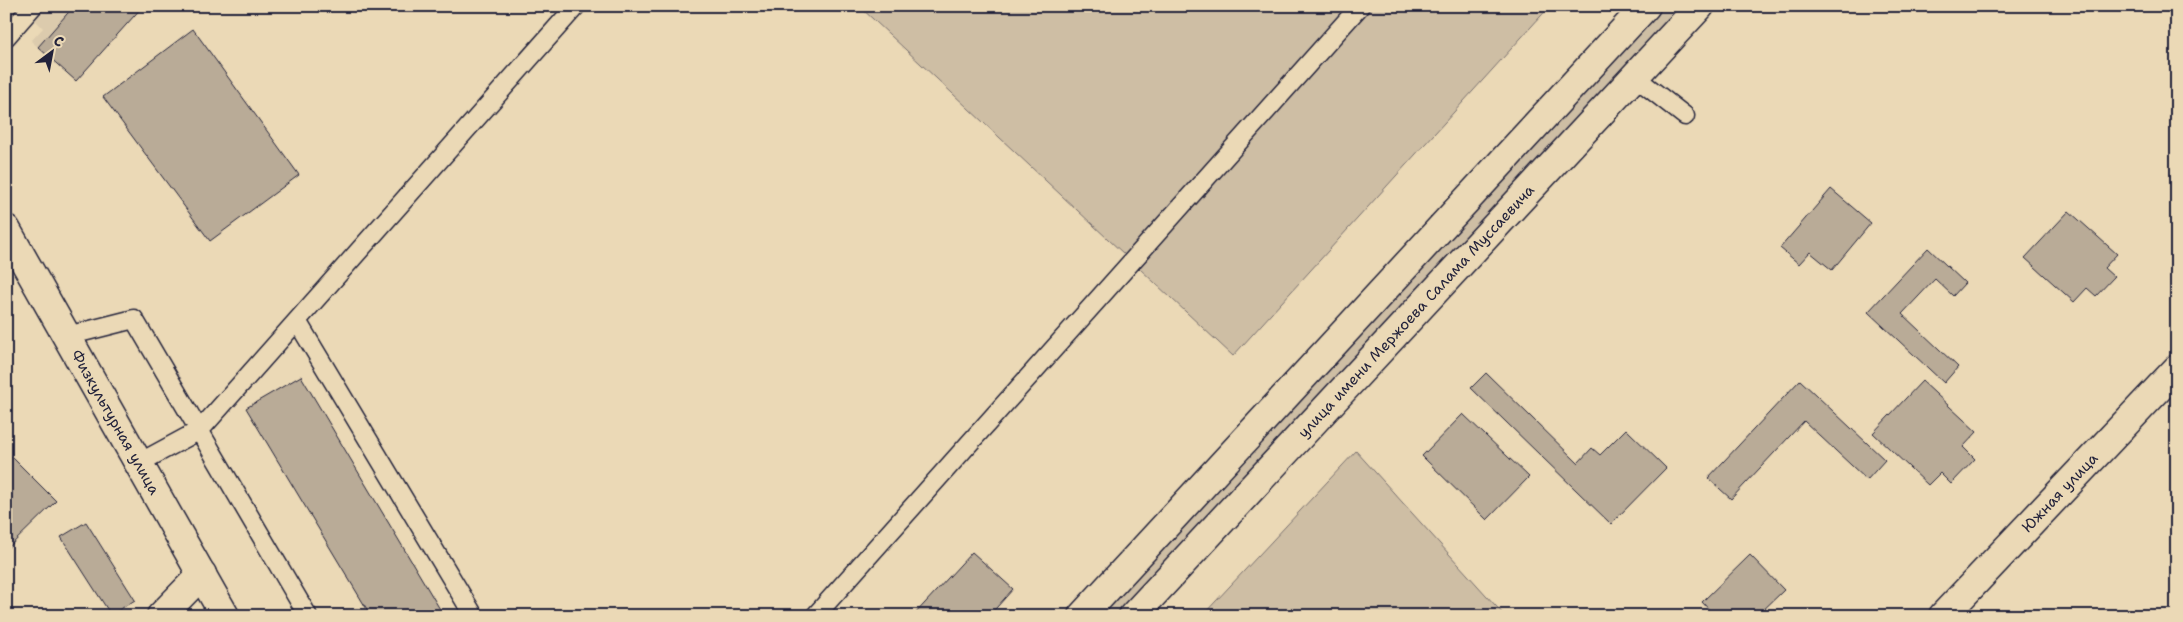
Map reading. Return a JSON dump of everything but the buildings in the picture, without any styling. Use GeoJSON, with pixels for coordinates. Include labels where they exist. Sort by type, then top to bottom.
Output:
{"type":"FeatureCollection","features":[{"type":"Feature","properties":{"kind":"street"},"geometry":{"type":"LineString","coordinates":[[1082,616],[1646,6]]}},
{"type":"Feature","properties":{"kind":"street","name":"улица имени Мержоева Салама Муссаевича"},"geometry":{"type":"LineString","coordinates":[[1133,616],[1700,6]]}},
{"type":"Feature","properties":{"kind":"street","name":"Физкультурная улица"},"geometry":{"type":"LineString","coordinates":[[6,229],[225,616]]}},
{"type":"Feature","properties":{"kind":"street","name":"Южная улица"},"geometry":{"type":"LineString","coordinates":[[1943,616],[2177,369]]}},
{"type":"Feature","properties":{"kind":"street"},"geometry":{"type":"LineString","coordinates":[[161,616],[202,574]]}},
{"type":"Feature","properties":{"kind":"lane"},"geometry":{"type":"LineString","coordinates":[[6,37],[33,6]]}},
{"type":"Feature","properties":{"kind":"lane"},"geometry":{"type":"LineString","coordinates":[[139,463],[200,430],[576,6]]}},
{"type":"Feature","properties":{"kind":"lane"},"geometry":{"type":"LineString","coordinates":[[815,616],[1360,6]]}},
{"type":"Feature","properties":{"kind":"lane"},"geometry":{"type":"LineString","coordinates":[[1635,77],[1685,116]]}},
{"type":"Feature","properties":{"kind":"lane"},"geometry":{"type":"LineString","coordinates":[[67,336],[134,319],[308,616]]}},
{"type":"Feature","properties":{"kind":"lane"},"geometry":{"type":"LineString","coordinates":[[297,321],[474,616]]}},
{"type":"Feature","properties":{"kind":"shaded area"},"geometry":{"type":"Polygon","coordinates":[[[21,6],[141,6],[76,81],[31,41],[43,28],[21,6]]]}},
{"type":"Feature","properties":{"kind":"shaded area"},"geometry":{"type":"Polygon","coordinates":[[[859,6],[1550,6],[1233,356],[859,6]]]}},
{"type":"Feature","properties":{"kind":"shaded area"},"geometry":{"type":"Polygon","coordinates":[[[1664,6],[1681,6],[1115,616],[1100,616],[1664,6]]]}},
{"type":"Feature","properties":{"kind":"shaded area"},"geometry":{"type":"Polygon","coordinates":[[[1356,451],[1505,616],[1202,616],[1356,451]]]}}]}
